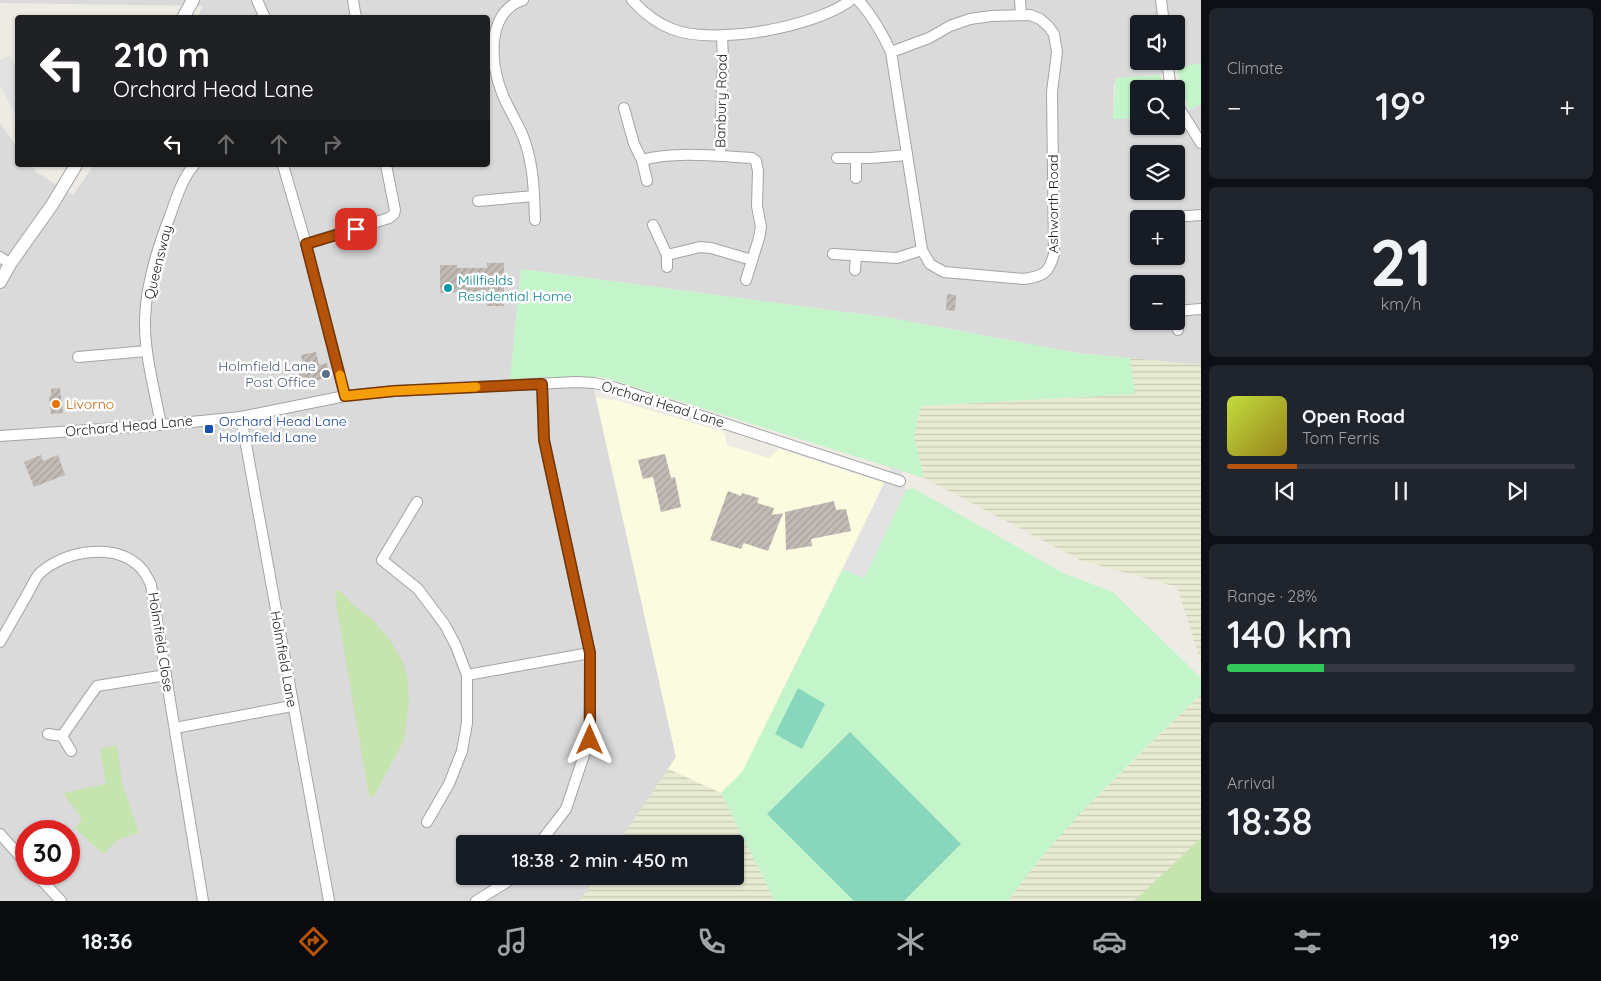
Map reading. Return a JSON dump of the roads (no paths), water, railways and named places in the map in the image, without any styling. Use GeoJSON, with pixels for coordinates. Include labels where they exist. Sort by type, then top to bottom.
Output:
{"type":"FeatureCollection","features":[{"type":"Feature","properties":{"kind":"street"},"geometry":{"type":"LineString","coordinates":[[185,15],[193,0]]}},
{"type":"Feature","properties":{"kind":"street"},"geometry":{"type":"LineString","coordinates":[[257,0],[264,15]]}},
{"type":"Feature","properties":{"kind":"street"},"geometry":{"type":"LineString","coordinates":[[353,0],[356,15]]}},
{"type":"Feature","properties":{"kind":"street"},"geometry":{"type":"LineString","coordinates":[[523,0],[516,2],[499,20],[495,29],[491,67],[526,143],[532,168],[536,220]]}},
{"type":"Feature","properties":{"kind":"street"},"geometry":{"type":"LineString","coordinates":[[632,0],[651,18],[672,29],[704,36],[757,32],[795,23],[842,7],[851,0]]}},
{"type":"Feature","properties":{"kind":"street"},"geometry":{"type":"LineString","coordinates":[[833,254],[896,258],[922,250],[891,52],[876,24],[858,0]]}},
{"type":"Feature","properties":{"kind":"street"},"geometry":{"type":"LineString","coordinates":[[1020,0],[1021,14]]}},
{"type":"Feature","properties":{"kind":"street"},"geometry":{"type":"LineString","coordinates":[[1161,0],[1163,15]]}},
{"type":"Feature","properties":{"kind":"street","name":"Ashworth Road"},"geometry":{"type":"LineString","coordinates":[[891,52],[910,46],[950,26],[970,19],[1021,14],[1040,19],[1054,34],[1056,43],[1052,92],[1054,254],[1049,269],[1035,277],[1024,279],[944,272],[930,264],[922,250]]}},
{"type":"Feature","properties":{"kind":"street","name":"Banbury Road"},"geometry":{"type":"LineString","coordinates":[[722,36],[720,156],[752,158],[758,164],[757,206],[761,227],[746,280]]}},
{"type":"Feature","properties":{"kind":"street"},"geometry":{"type":"LineString","coordinates":[[624,108],[634,144],[642,160],[647,181]]}},
{"type":"Feature","properties":{"kind":"street"},"geometry":{"type":"LineString","coordinates":[[1185,117],[1201,143]]}},
{"type":"Feature","properties":{"kind":"street"},"geometry":{"type":"LineString","coordinates":[[642,160],[665,155],[720,156]]}},
{"type":"Feature","properties":{"kind":"street"},"geometry":{"type":"LineString","coordinates":[[837,158],[907,155]]}},
{"type":"Feature","properties":{"kind":"street"},"geometry":{"type":"LineString","coordinates":[[856,158],[856,178]]}},
{"type":"Feature","properties":{"kind":"street"},"geometry":{"type":"LineString","coordinates":[[0,282],[5,260],[52,205],[75,167]]}},
{"type":"Feature","properties":{"kind":"street","name":"Queensway"},"geometry":{"type":"LineString","coordinates":[[161,424],[147,351],[145,321],[147,294],[154,266],[180,190],[192,167]]}},
{"type":"Feature","properties":{"kind":"street"},"geometry":{"type":"LineString","coordinates":[[284,167],[306,244],[345,396]]}},
{"type":"Feature","properties":{"kind":"street"},"geometry":{"type":"LineString","coordinates":[[306,244],[389,218],[394,214],[395,210],[386,167]]}},
{"type":"Feature","properties":{"kind":"street"},"geometry":{"type":"LineString","coordinates":[[478,201],[534,196]]}},
{"type":"Feature","properties":{"kind":"street"},"geometry":{"type":"LineString","coordinates":[[1185,216],[1201,214]]}},
{"type":"Feature","properties":{"kind":"street"},"geometry":{"type":"LineString","coordinates":[[653,225],[667,255],[668,267]]}},
{"type":"Feature","properties":{"kind":"street"},"geometry":{"type":"LineString","coordinates":[[667,255],[706,247],[752,260]]}},
{"type":"Feature","properties":{"kind":"street"},"geometry":{"type":"LineString","coordinates":[[855,270],[856,256]]}},
{"type":"Feature","properties":{"kind":"street"},"geometry":{"type":"LineString","coordinates":[[1185,310],[1201,309]]}},
{"type":"Feature","properties":{"kind":"street"},"geometry":{"type":"LineString","coordinates":[[78,357],[147,351]]}},
{"type":"Feature","properties":{"kind":"street","name":"Orchard Head Lane"},"geometry":{"type":"LineString","coordinates":[[0,436],[240,417],[345,396],[394,391],[576,382],[594,383],[616,388],[900,481]]}},
{"type":"Feature","properties":{"kind":"street"},"geometry":{"type":"LineString","coordinates":[[542,384],[544,440],[590,653],[590,740],[566,809],[546,835]]}},
{"type":"Feature","properties":{"kind":"street","name":"Holmfield Lane"},"geometry":{"type":"LineString","coordinates":[[240,417],[328,901]]}},
{"type":"Feature","properties":{"kind":"street"},"geometry":{"type":"LineString","coordinates":[[417,502],[382,560],[418,589],[445,625],[456,646],[467,675],[467,722],[462,751],[449,784],[427,822]]}},
{"type":"Feature","properties":{"kind":"street","name":"Holmfield Close"},"geometry":{"type":"LineString","coordinates":[[0,642],[39,574],[53,564],[68,557],[88,552],[115,553],[137,565],[145,573],[152,585],[203,901]]}},
{"type":"Feature","properties":{"kind":"street"},"geometry":{"type":"LineString","coordinates":[[467,675],[590,653]]}},
{"type":"Feature","properties":{"kind":"street"},"geometry":{"type":"LineString","coordinates":[[62,736],[97,686],[166,675]]}},
{"type":"Feature","properties":{"kind":"street"},"geometry":{"type":"LineString","coordinates":[[175,728],[292,706]]}},
{"type":"Feature","properties":{"kind":"street"},"geometry":{"type":"LineString","coordinates":[[48,734],[62,736]]}},
{"type":"Feature","properties":{"kind":"street"},"geometry":{"type":"LineString","coordinates":[[62,736],[71,752]]}},
{"type":"Feature","properties":{"kind":"street"},"geometry":{"type":"LineString","coordinates":[[0,834],[15,851]]}},
{"type":"Feature","properties":{"kind":"street"},"geometry":{"type":"LineString","coordinates":[[46,885],[61,901]]}},
{"type":"Feature","properties":{"kind":"street"},"geometry":{"type":"LineString","coordinates":[[476,901],[502,885]]}},
{"type":"Feature","properties":{"kind":"place","name":"Millfields Residential Home"},"geometry":{"type":"Point","coordinates":[448,288]}},
{"type":"Feature","properties":{"kind":"place","name":"Holmfield Lane Post Office"},"geometry":{"type":"Point","coordinates":[326,374]}},
{"type":"Feature","properties":{"kind":"place","name":"Livorno"},"geometry":{"type":"Point","coordinates":[56,404]}},
{"type":"Feature","properties":{"kind":"place","name":"Orchard Head Lane Holmfield Lane"},"geometry":{"type":"Point","coordinates":[209,429]}}]}
